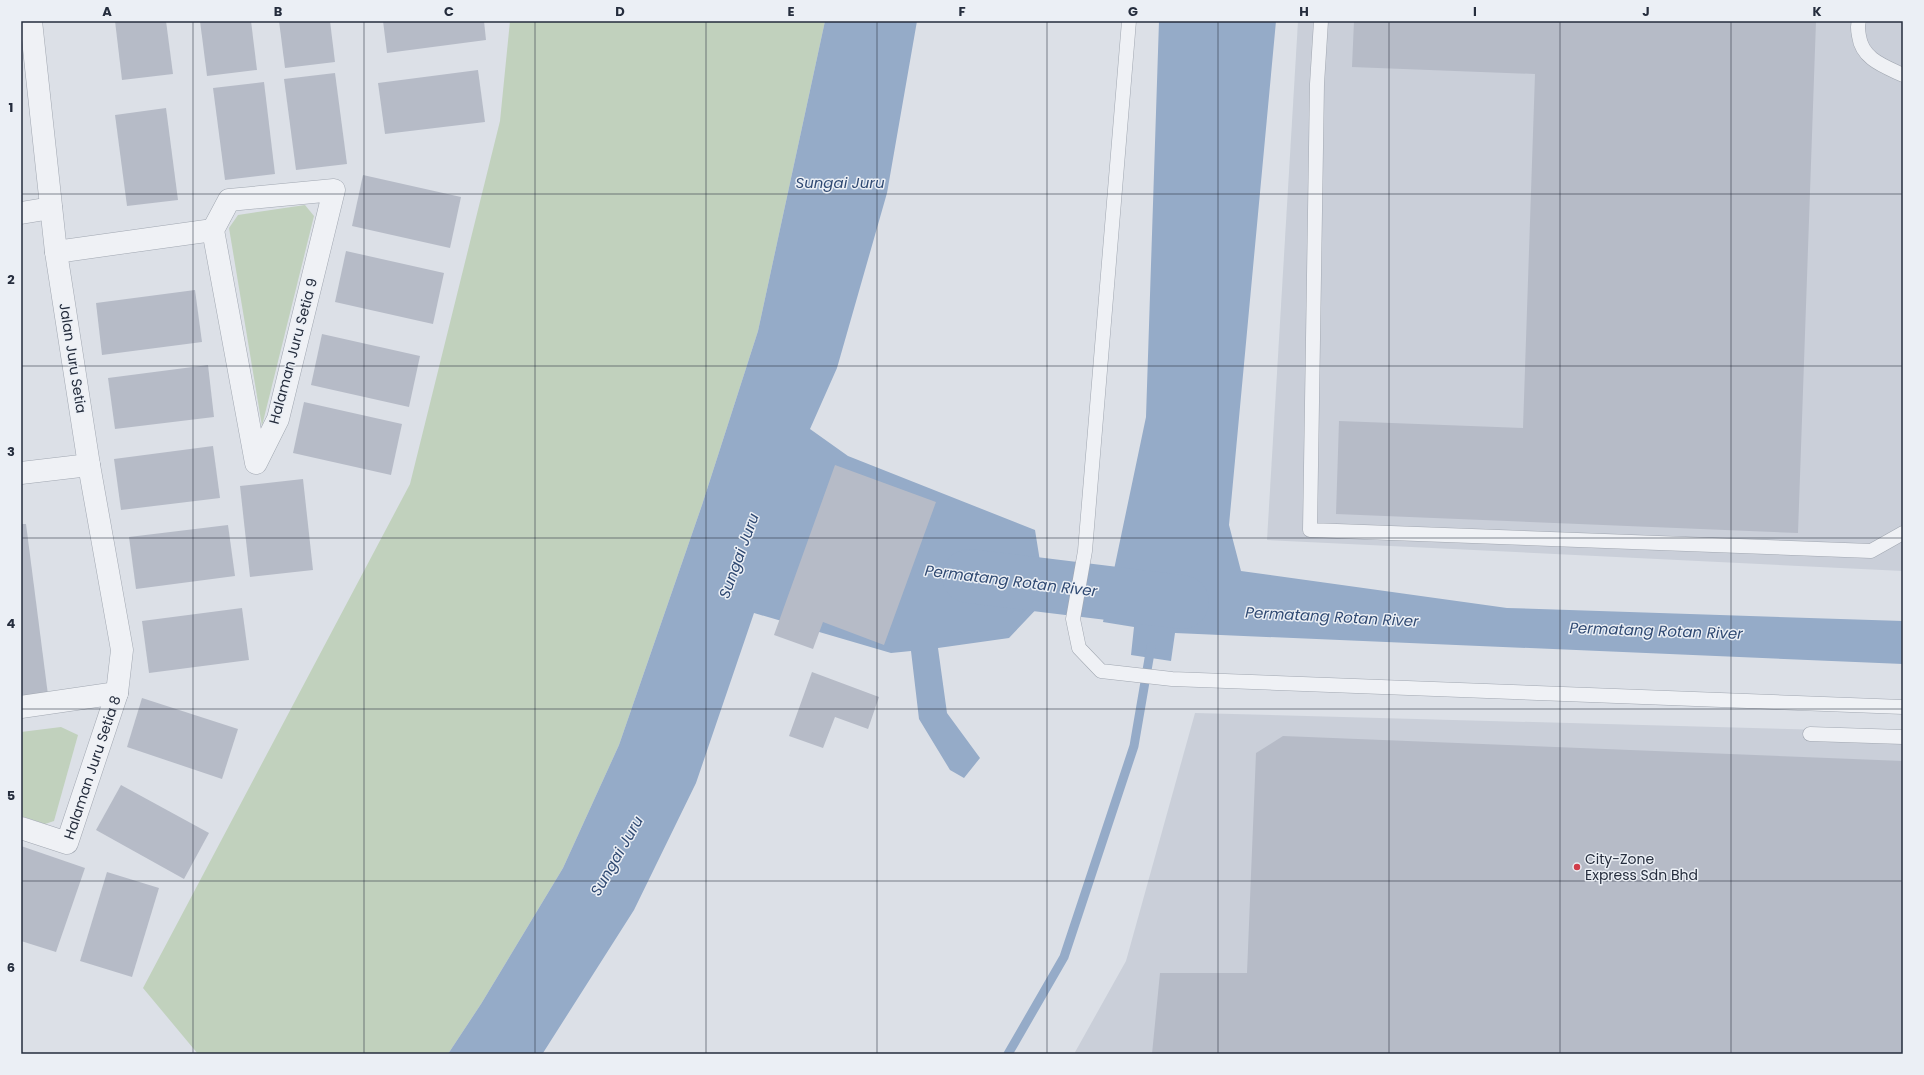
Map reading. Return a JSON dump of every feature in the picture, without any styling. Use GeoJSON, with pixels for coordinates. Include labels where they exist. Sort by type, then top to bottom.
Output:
{"type":"FeatureCollection","features":[{"type":"Feature","properties":{"kind":"street","name":"Jalan Juru Setia"},"geometry":{"type":"LineString","coordinates":[[31,21],[50,208],[56,252],[89,465],[122,650],[117,693]]}},
{"type":"Feature","properties":{"kind":"street","name":"Halaman Juru Setia 9"},"geometry":{"type":"LineString","coordinates":[[334,190],[278,419],[256,463],[213,230],[229,200],[334,190]]}},
{"type":"Feature","properties":{"kind":"street"},"geometry":{"type":"LineString","coordinates":[[21,213],[50,208]]}},
{"type":"Feature","properties":{"kind":"street"},"geometry":{"type":"LineString","coordinates":[[56,252],[213,230]]}},
{"type":"Feature","properties":{"kind":"street"},"geometry":{"type":"LineString","coordinates":[[21,473],[89,465]]}},
{"type":"Feature","properties":{"kind":"street","name":"Halaman Juru Setia 8"},"geometry":{"type":"LineString","coordinates":[[21,707],[117,693],[67,843],[21,828]]}},
{"type":"Feature","properties":{"kind":"lane"},"geometry":{"type":"LineString","coordinates":[[1129,21],[1085,551],[1073,619],[1079,648],[1101,670],[1172,679],[1903,707]]}},
{"type":"Feature","properties":{"kind":"lane"},"geometry":{"type":"LineString","coordinates":[[1321,21],[1316,84],[1310,530],[1871,551],[1903,533]]}},
{"type":"Feature","properties":{"kind":"lane"},"geometry":{"type":"LineString","coordinates":[[1859,21],[1857,25],[1860,44],[1866,55],[1903,75]]}},
{"type":"Feature","properties":{"kind":"lane"},"geometry":{"type":"LineString","coordinates":[[1810,734],[1903,737]]}},
{"type":"Feature","properties":{"kind":"shaded area"},"geometry":{"type":"Polygon","coordinates":[[[1298,21],[1903,21],[1903,571],[1267,540],[1298,21]]]}},
{"type":"Feature","properties":{"kind":"shaded area","name":"City-Zone Express Sdn Bhd"},"geometry":{"type":"Polygon","coordinates":[[[1195,713],[1903,732],[1903,1054],[1074,1054],[1126,961],[1195,713]]]}},
{"type":"Feature","properties":{"kind":"green space"},"geometry":{"type":"Polygon","coordinates":[[[510,21],[825,21],[758,331],[702,505],[619,745],[563,868],[481,1004],[448,1054],[198,1054],[143,988],[410,484],[500,121],[510,21]]]}},
{"type":"Feature","properties":{"kind":"green space"},"geometry":{"type":"Polygon","coordinates":[[[305,205],[314,216],[262,426],[229,228],[238,215],[305,205]]]}},
{"type":"Feature","properties":{"kind":"green space"},"geometry":{"type":"Polygon","coordinates":[[[61,727],[78,735],[54,821],[45,824],[21,816],[21,732],[61,727]]]}},
{"type":"Feature","properties":{"kind":"water","name":"Sungai Juru"},"geometry":{"type":"Polygon","coordinates":[[[825,21],[917,21],[887,193],[837,368],[810,429],[848,456],[1035,530],[1046,599],[1009,638],[938,648],[947,713],[980,758],[964,778],[950,770],[919,719],[911,651],[891,653],[754,613],[696,783],[634,910],[543,1053],[448,1054],[481,1004],[563,868],[619,745],[702,505],[758,331],[825,21]]]}},
{"type":"Feature","properties":{"kind":"water"},"geometry":{"type":"Polygon","coordinates":[[[1159,21],[1276,21],[1229,525],[1241,571],[1507,608],[1903,621],[1903,664],[1175,633],[1171,661],[1131,655],[1134,627],[1103,622],[1146,417],[1159,21]]]}},
{"type":"Feature","properties":{"kind":"building"},"geometry":{"type":"Polygon","coordinates":[[[115,21],[166,21],[173,74],[122,80],[115,21]]]}},
{"type":"Feature","properties":{"kind":"building"},"geometry":{"type":"Polygon","coordinates":[[[200,21],[251,21],[257,70],[207,76],[200,21]]]}},
{"type":"Feature","properties":{"kind":"building"},"geometry":{"type":"Polygon","coordinates":[[[279,21],[330,21],[335,62],[285,68],[279,21]]]}},
{"type":"Feature","properties":{"kind":"building"},"geometry":{"type":"Polygon","coordinates":[[[383,21],[484,21],[486,40],[387,53],[383,21]]]}},
{"type":"Feature","properties":{"kind":"building"},"geometry":{"type":"Polygon","coordinates":[[[1354,21],[1816,21],[1798,533],[1336,514],[1339,421],[1523,428],[1535,74],[1352,67],[1354,21]]]}},
{"type":"Feature","properties":{"kind":"building"},"geometry":{"type":"Polygon","coordinates":[[[478,70],[485,122],[385,134],[378,83],[478,70]]]}},
{"type":"Feature","properties":{"kind":"building"},"geometry":{"type":"Polygon","coordinates":[[[335,73],[347,164],[296,170],[284,79],[335,73]]]}},
{"type":"Feature","properties":{"kind":"building"},"geometry":{"type":"Polygon","coordinates":[[[264,82],[275,174],[225,180],[213,88],[264,82]]]}},
{"type":"Feature","properties":{"kind":"building"},"geometry":{"type":"Polygon","coordinates":[[[166,108],[178,200],[127,206],[115,115],[166,108]]]}},
{"type":"Feature","properties":{"kind":"building"},"geometry":{"type":"Polygon","coordinates":[[[363,175],[461,197],[450,248],[352,226],[363,175]]]}},
{"type":"Feature","properties":{"kind":"building"},"geometry":{"type":"Polygon","coordinates":[[[346,251],[444,273],[433,324],[335,302],[346,251]]]}},
{"type":"Feature","properties":{"kind":"building"},"geometry":{"type":"Polygon","coordinates":[[[195,290],[202,342],[102,355],[96,303],[195,290]]]}},
{"type":"Feature","properties":{"kind":"building"},"geometry":{"type":"Polygon","coordinates":[[[322,334],[420,356],[409,407],[311,385],[322,334]]]}},
{"type":"Feature","properties":{"kind":"building"},"geometry":{"type":"Polygon","coordinates":[[[208,365],[214,417],[115,429],[108,378],[208,365]]]}},
{"type":"Feature","properties":{"kind":"building"},"geometry":{"type":"Polygon","coordinates":[[[304,402],[402,424],[391,475],[293,453],[304,402]]]}},
{"type":"Feature","properties":{"kind":"building"},"geometry":{"type":"Polygon","coordinates":[[[213,446],[220,498],[121,510],[114,459],[213,446]]]}},
{"type":"Feature","properties":{"kind":"building"},"geometry":{"type":"Polygon","coordinates":[[[835,465],[936,502],[884,645],[823,622],[813,649],[774,635],[835,465]]]}},
{"type":"Feature","properties":{"kind":"building"},"geometry":{"type":"Polygon","coordinates":[[[303,479],[313,570],[250,577],[240,486],[303,479]]]}},
{"type":"Feature","properties":{"kind":"building"},"geometry":{"type":"Polygon","coordinates":[[[21,524],[26,524],[48,695],[21,697],[21,524]]]}},
{"type":"Feature","properties":{"kind":"building"},"geometry":{"type":"Polygon","coordinates":[[[228,525],[235,576],[136,589],[129,537],[228,525]]]}},
{"type":"Feature","properties":{"kind":"building"},"geometry":{"type":"Polygon","coordinates":[[[242,608],[249,660],[149,673],[142,621],[242,608]]]}},
{"type":"Feature","properties":{"kind":"building"},"geometry":{"type":"Polygon","coordinates":[[[812,672],[879,697],[868,729],[835,717],[823,748],[789,736],[812,672]]]}},
{"type":"Feature","properties":{"kind":"building"},"geometry":{"type":"Polygon","coordinates":[[[142,698],[238,729],[222,779],[127,747],[142,698]]]}},
{"type":"Feature","properties":{"kind":"building","name":"City-Zone Express Sdn Bhd"},"geometry":{"type":"Polygon","coordinates":[[[1283,736],[1903,761],[1903,1054],[1152,1054],[1160,973],[1247,973],[1256,753],[1283,736]]]}},
{"type":"Feature","properties":{"kind":"building"},"geometry":{"type":"Polygon","coordinates":[[[121,785],[209,833],[184,879],[96,830],[121,785]]]}},
{"type":"Feature","properties":{"kind":"building"},"geometry":{"type":"Polygon","coordinates":[[[21,846],[85,868],[56,952],[21,941],[21,846]]]}},
{"type":"Feature","properties":{"kind":"building"},"geometry":{"type":"Polygon","coordinates":[[[107,872],[159,888],[132,977],[80,961],[107,872]]]}},
{"type":"Feature","properties":{"kind":"waterway","name":"Permatang Rotan River"},"geometry":{"type":"LineString","coordinates":[[969,576],[1182,602]]}},
{"type":"Feature","properties":{"kind":"waterway"},"geometry":{"type":"LineString","coordinates":[[1008,1054],[1064,957],[1134,746],[1151,647]]}},
{"type":"Feature","properties":{"kind":"place","name":"City-Zone Express Sdn Bhd"},"geometry":{"type":"Point","coordinates":[1577,867]}}]}
